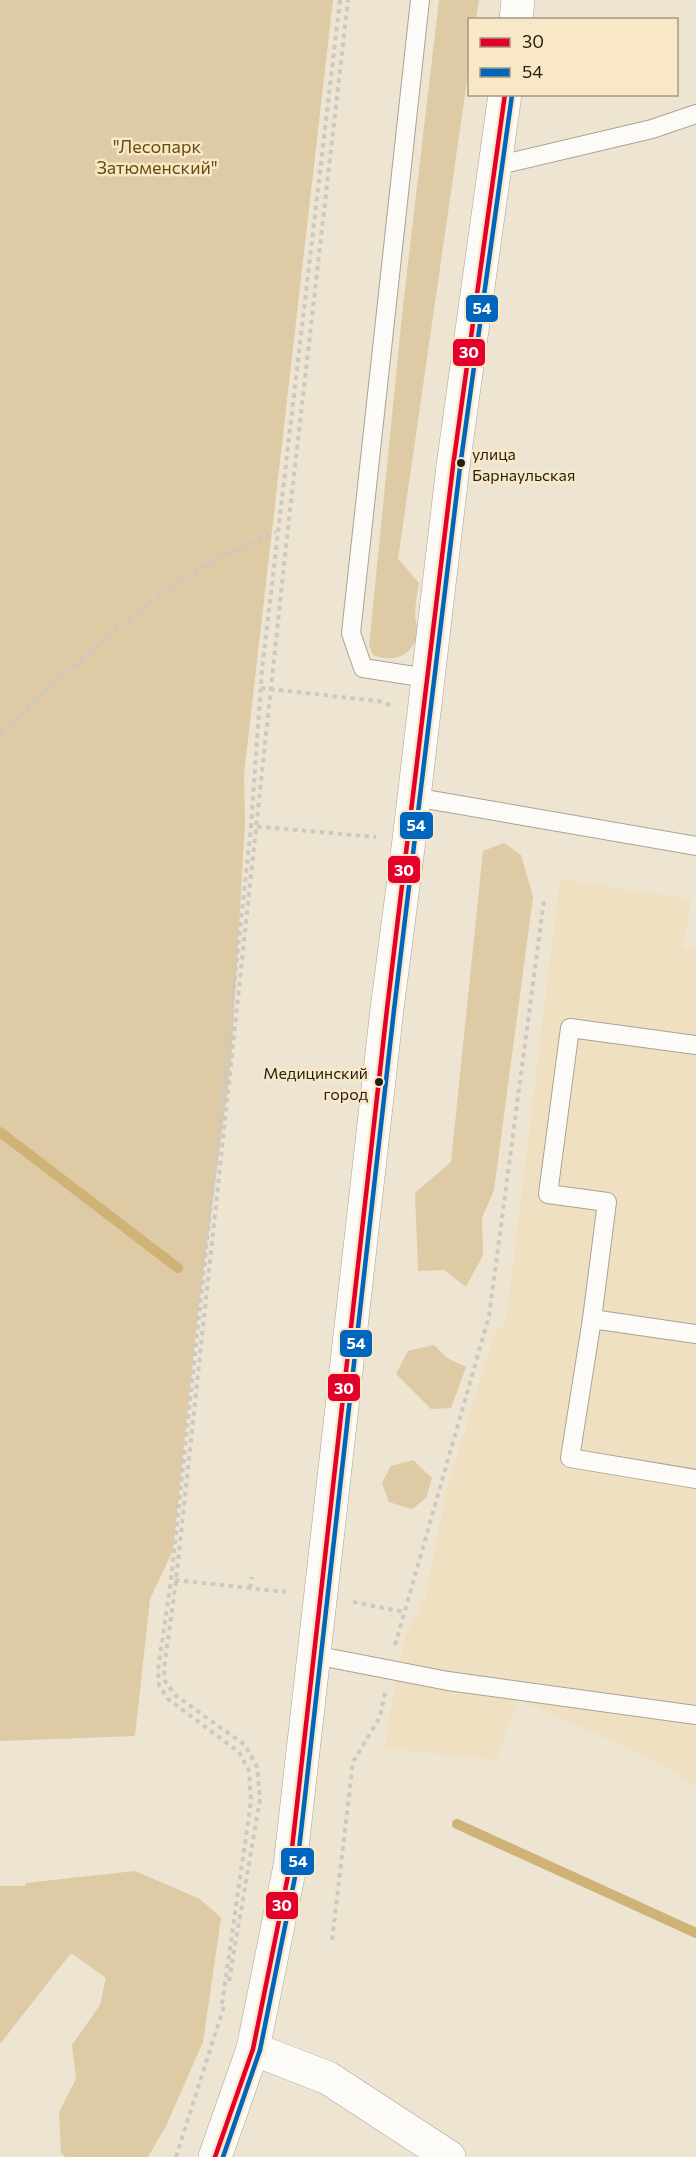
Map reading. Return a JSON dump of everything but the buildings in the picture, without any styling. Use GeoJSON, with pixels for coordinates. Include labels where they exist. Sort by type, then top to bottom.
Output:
{"type":"FeatureCollection","features":[{"type":"Feature","properties":{"kind":"street"},"geometry":{"type":"LineString","coordinates":[[516,18],[518,0]]}},
{"type":"Feature","properties":{"kind":"street"},"geometry":{"type":"LineString","coordinates":[[215,2157],[253,2049],[290,1866],[387,1009],[453,466],[505,96]]}},
{"type":"Feature","properties":{"kind":"street"},"geometry":{"type":"LineString","coordinates":[[253,2049],[328,2078],[449,2157]]}},
{"type":"Feature","properties":{"kind":"lane"},"geometry":{"type":"LineString","coordinates":[[420,0],[351,633],[363,668],[428,678]]}},
{"type":"Feature","properties":{"kind":"lane"},"geometry":{"type":"LineString","coordinates":[[495,166],[651,129],[696,114]]}},
{"type":"Feature","properties":{"kind":"lane"},"geometry":{"type":"LineString","coordinates":[[414,797],[696,846]]}},
{"type":"Feature","properties":{"kind":"lane"},"geometry":{"type":"LineString","coordinates":[[696,1045],[570,1028],[548,1194],[607,1202],[570,1458],[696,1479]]}},
{"type":"Feature","properties":{"kind":"lane"},"geometry":{"type":"LineString","coordinates":[[591,1319],[696,1335]]}},
{"type":"Feature","properties":{"kind":"lane"},"geometry":{"type":"LineString","coordinates":[[314,1655],[448,1680],[696,1715]]}},
{"type":"Feature","properties":{"kind":"path"},"geometry":{"type":"LineString","coordinates":[[254,826],[262,670],[340,0]]}},
{"type":"Feature","properties":{"kind":"path"},"geometry":{"type":"LineString","coordinates":[[174,2157],[226,1999],[260,1799],[257,1767],[245,1745],[175,1695],[165,1681],[164,1668],[254,826],[348,0]]}},
{"type":"Feature","properties":{"kind":"path"},"geometry":{"type":"LineString","coordinates":[[0,733],[119,626],[216,559],[277,532]]}},
{"type":"Feature","properties":{"kind":"path"},"geometry":{"type":"LineString","coordinates":[[254,826],[409,840]]}},
{"type":"Feature","properties":{"kind":"path"},"geometry":{"type":"LineString","coordinates":[[395,1647],[489,1316],[544,900]]}},
{"type":"Feature","properties":{"kind":"path"},"geometry":{"type":"LineString","coordinates":[[250,1588],[252,1577]]}},
{"type":"Feature","properties":{"kind":"path"},"geometry":{"type":"LineString","coordinates":[[173,1580],[290,1592]]}},
{"type":"Feature","properties":{"kind":"path"},"geometry":{"type":"LineString","coordinates":[[173,1580],[158,1670],[159,1685],[168,1699],[239,1752],[249,1771],[251,1801],[224,1998],[174,2157]]}},
{"type":"Feature","properties":{"kind":"path"},"geometry":{"type":"LineString","coordinates":[[346,1601],[404,1612]]}},
{"type":"Feature","properties":{"kind":"path"},"geometry":{"type":"LineString","coordinates":[[332,1940],[352,1762],[380,1717],[387,1684]]}},
{"type":"Feature","properties":{"kind":"shaded area"},"geometry":{"type":"Polygon","coordinates":[[[560,879],[691,899],[684,947],[696,949],[696,1786],[652,1759],[518,1699],[496,1760],[384,1748],[404,1638],[425,1598],[447,1488],[495,1332],[506,1322],[560,879]]]}},
{"type":"Feature","properties":{"kind":"green space","name":"\"Лесопарк Затюменский\""},"geometry":{"type":"Polygon","coordinates":[[[0,0],[333,0],[244,774],[245,823],[231,1063],[198,1313],[173,1550],[150,1599],[135,1736],[0,1741],[0,0]]]}},
{"type":"Feature","properties":{"kind":"green space"},"geometry":{"type":"Polygon","coordinates":[[[439,0],[479,0],[476,18],[468,18],[468,74],[398,559],[419,583],[415,612],[417,633],[411,649],[400,656],[387,658],[373,655],[369,646],[403,306],[439,0]]]}},
{"type":"Feature","properties":{"kind":"green space"},"geometry":{"type":"Polygon","coordinates":[[[504,843],[521,855],[533,897],[494,1190],[482,1218],[483,1255],[466,1287],[444,1270],[418,1271],[415,1193],[451,1162],[483,851],[504,843]]]}},
{"type":"Feature","properties":{"kind":"green space"},"geometry":{"type":"Polygon","coordinates":[[[434,1345],[447,1358],[466,1367],[451,1408],[431,1409],[396,1374],[408,1351],[434,1345]]]}},
{"type":"Feature","properties":{"kind":"green space"},"geometry":{"type":"Polygon","coordinates":[[[413,1460],[432,1478],[426,1498],[412,1509],[389,1502],[382,1483],[391,1466],[413,1460]]]}},
{"type":"Feature","properties":{"kind":"green space"},"geometry":{"type":"Polygon","coordinates":[[[135,1871],[200,1899],[221,1918],[203,2042],[166,2126],[148,2157],[65,2157],[61,2153],[59,2112],[76,2079],[72,2045],[100,2005],[106,1978],[71,1953],[0,2044],[0,1886],[25,1886],[26,1883],[135,1871]]]}},
{"type":"Feature","properties":{"kind":"waterway"},"geometry":{"type":"LineString","coordinates":[[0,1132],[178,1268]]}},
{"type":"Feature","properties":{"kind":"waterway"},"geometry":{"type":"LineString","coordinates":[[457,1824],[696,1933]]}},
{"type":"Feature","properties":{"kind":"transit line","name":"30"},"geometry":{"type":"LineString","coordinates":[[215,2157],[253,2049],[290,1866],[387,1009],[453,466],[505,96]]}},
{"type":"Feature","properties":{"kind":"transit line","name":"54"},"geometry":{"type":"LineString","coordinates":[[223,2157],[260,2050],[297,1867],[394,1010],[460,467],[512,96]]}},
{"type":"Feature","properties":{"kind":"place","name":"улица Барнаульская"},"geometry":{"type":"Point","coordinates":[461,463]}},
{"type":"Feature","properties":{"kind":"place","name":"Медицинский город"},"geometry":{"type":"Point","coordinates":[379,1082]}}]}
